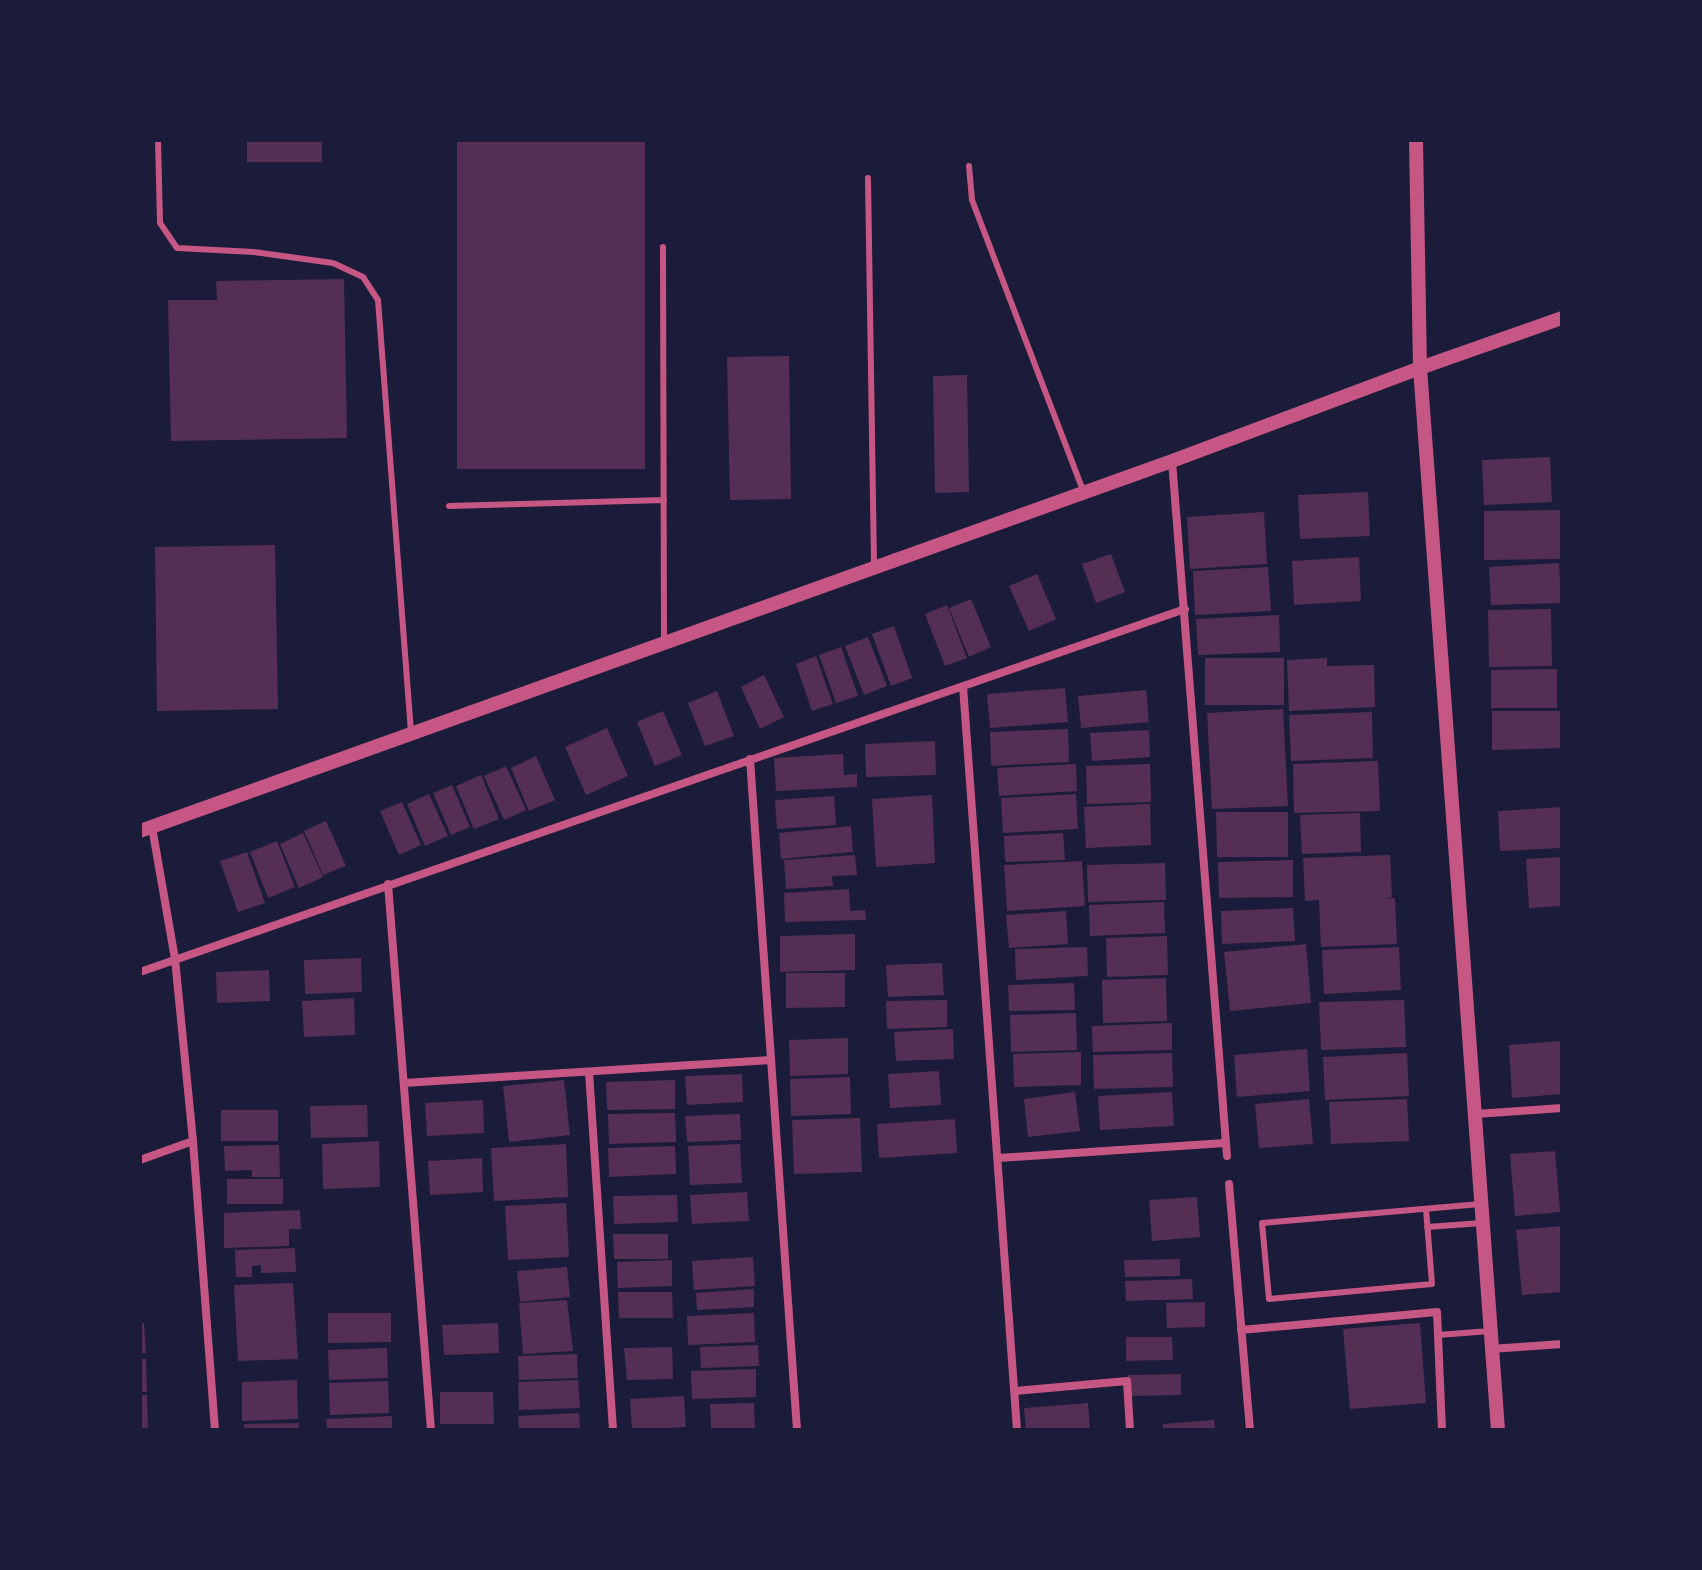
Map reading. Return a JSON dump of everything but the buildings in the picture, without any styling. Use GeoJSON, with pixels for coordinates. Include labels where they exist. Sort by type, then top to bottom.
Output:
{"type":"FeatureCollection","features":[{"type":"Feature","properties":{"kind":"street"},"geometry":{"type":"LineString","coordinates":[[1416,140],[1420,368],[1498,1430]]}},
{"type":"Feature","properties":{"kind":"street"},"geometry":{"type":"LineString","coordinates":[[215,1430],[193,1141],[175,959],[146,828],[874,569],[1562,318]]}},
{"type":"Feature","properties":{"kind":"street"},"geometry":{"type":"LineString","coordinates":[[1172,461],[1227,1156]]}},
{"type":"Feature","properties":{"kind":"street"},"geometry":{"type":"LineString","coordinates":[[140,972],[1185,609]]}},
{"type":"Feature","properties":{"kind":"street"},"geometry":{"type":"LineString","coordinates":[[963,686],[1017,1430]]}},
{"type":"Feature","properties":{"kind":"street"},"geometry":{"type":"LineString","coordinates":[[750,759],[797,1430]]}},
{"type":"Feature","properties":{"kind":"street"},"geometry":{"type":"LineString","coordinates":[[388,884],[431,1430]]}},
{"type":"Feature","properties":{"kind":"street"},"geometry":{"type":"LineString","coordinates":[[404,1083],[771,1060]]}},
{"type":"Feature","properties":{"kind":"street"},"geometry":{"type":"LineString","coordinates":[[589,1072],[613,1430]]}},
{"type":"Feature","properties":{"kind":"street"},"geometry":{"type":"LineString","coordinates":[[1476,1114],[1562,1108]]}},
{"type":"Feature","properties":{"kind":"street"},"geometry":{"type":"LineString","coordinates":[[140,1160],[193,1141]]}},
{"type":"Feature","properties":{"kind":"street"},"geometry":{"type":"LineString","coordinates":[[999,1158],[1225,1143]]}},
{"type":"Feature","properties":{"kind":"street"},"geometry":{"type":"LineString","coordinates":[[1229,1184],[1250,1430]]}},
{"type":"Feature","properties":{"kind":"street"},"geometry":{"type":"LineString","coordinates":[[1241,1330],[1437,1312],[1442,1430]]}},
{"type":"Feature","properties":{"kind":"street"},"geometry":{"type":"LineString","coordinates":[[1491,1349],[1562,1344]]}},
{"type":"Feature","properties":{"kind":"street"},"geometry":{"type":"LineString","coordinates":[[1015,1391],[1127,1381],[1130,1430]]}},
{"type":"Feature","properties":{"kind":"lane"},"geometry":{"type":"LineString","coordinates":[[158,140],[160,223],[177,248],[268,253],[333,263],[363,277],[378,300],[411,734]]}},
{"type":"Feature","properties":{"kind":"lane"},"geometry":{"type":"LineString","coordinates":[[969,166],[972,200],[1084,493]]}},
{"type":"Feature","properties":{"kind":"lane"},"geometry":{"type":"LineString","coordinates":[[868,178],[874,569]]}},
{"type":"Feature","properties":{"kind":"lane"},"geometry":{"type":"LineString","coordinates":[[663,247],[664,643]]}},
{"type":"Feature","properties":{"kind":"lane"},"geometry":{"type":"LineString","coordinates":[[449,506],[664,500]]}},
{"type":"Feature","properties":{"kind":"lane"},"geometry":{"type":"LineString","coordinates":[[1426,1209],[1432,1284],[1269,1299],[1262,1223],[1481,1204]]}},
{"type":"Feature","properties":{"kind":"lane"},"geometry":{"type":"LineString","coordinates":[[1427,1227],[1482,1223]]}},
{"type":"Feature","properties":{"kind":"lane"},"geometry":{"type":"LineString","coordinates":[[1438,1335],[1490,1331]]}}]}
